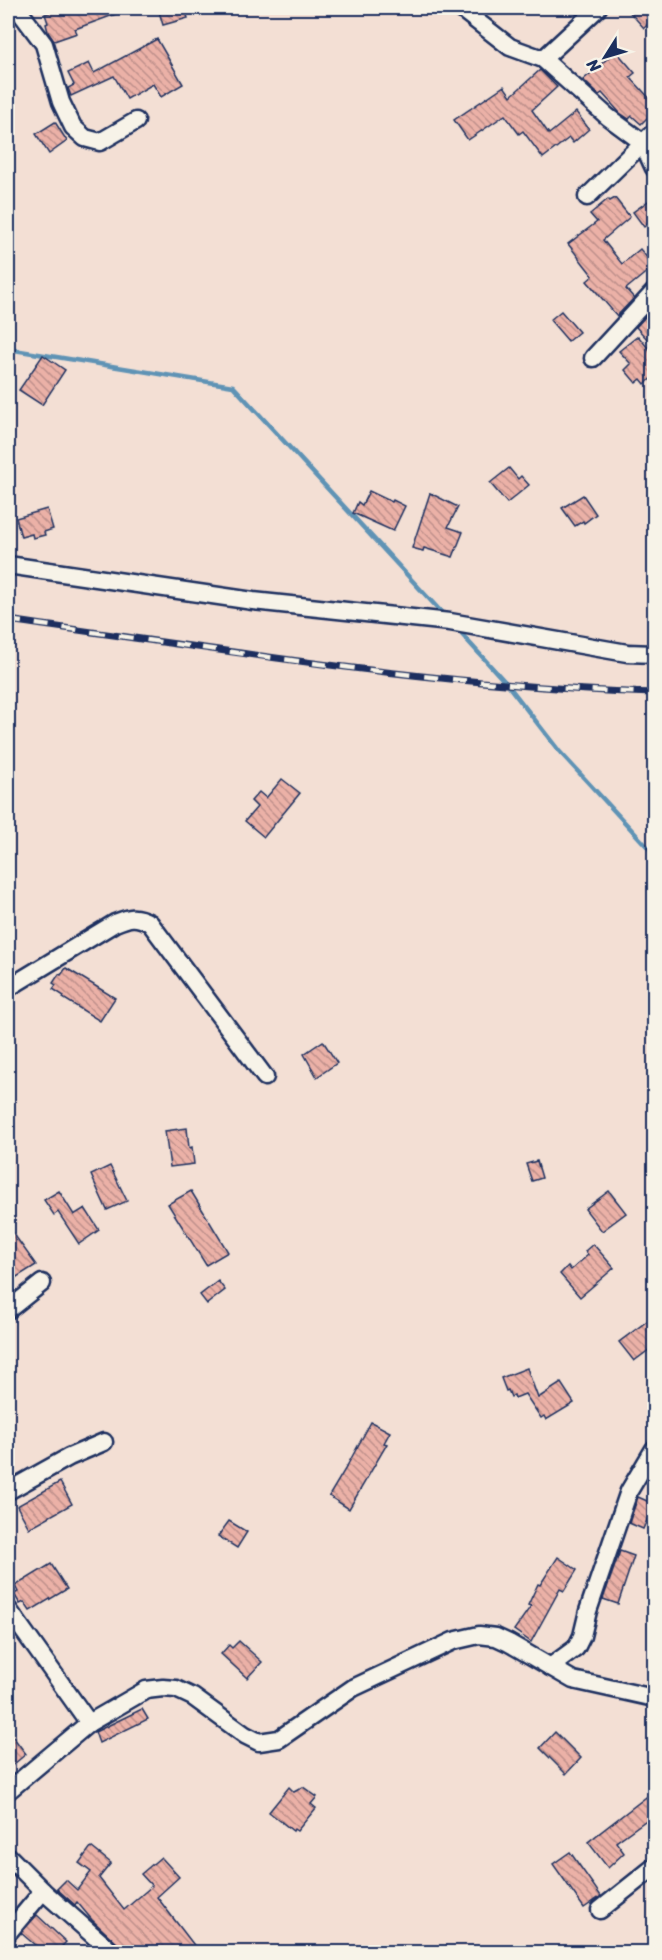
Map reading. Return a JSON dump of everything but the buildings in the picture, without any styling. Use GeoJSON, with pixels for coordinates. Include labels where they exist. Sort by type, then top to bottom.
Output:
{"type":"FeatureCollection","features":[{"type":"Feature","properties":{"kind":"street"},"geometry":{"type":"LineString","coordinates":[[21,8],[44,44],[61,102],[73,127],[85,138],[100,142],[136,121]]}},
{"type":"Feature","properties":{"kind":"street"},"geometry":{"type":"LineString","coordinates":[[460,8],[510,47],[543,59],[608,117],[648,137]]}},
{"type":"Feature","properties":{"kind":"street"},"geometry":{"type":"LineString","coordinates":[[543,59],[598,8]]}},
{"type":"Feature","properties":{"kind":"street"},"geometry":{"type":"LineString","coordinates":[[648,137],[654,168]]}},
{"type":"Feature","properties":{"kind":"street"},"geometry":{"type":"LineString","coordinates":[[587,196],[648,137]]}},
{"type":"Feature","properties":{"kind":"street"},"geometry":{"type":"LineString","coordinates":[[594,358],[654,292]]}},
{"type":"Feature","properties":{"kind":"street"},"geometry":{"type":"LineString","coordinates":[[8,565],[253,601],[450,622],[627,653],[654,654]]}},
{"type":"Feature","properties":{"kind":"street"},"geometry":{"type":"LineString","coordinates":[[8,988],[114,923],[130,917],[140,917],[150,923],[265,1077]]}},
{"type":"Feature","properties":{"kind":"street"},"geometry":{"type":"LineString","coordinates":[[8,1310],[42,1283]]}},
{"type":"Feature","properties":{"kind":"street"},"geometry":{"type":"LineString","coordinates":[[8,1491],[69,1457],[104,1442]]}},
{"type":"Feature","properties":{"kind":"street"},"geometry":{"type":"LineString","coordinates":[[550,1667],[576,1648],[582,1636],[588,1611],[629,1491],[654,1449]]}},
{"type":"Feature","properties":{"kind":"street"},"geometry":{"type":"LineString","coordinates":[[8,1609],[90,1723]]}},
{"type":"Feature","properties":{"kind":"street"},"geometry":{"type":"LineString","coordinates":[[8,1791],[90,1723],[147,1690],[176,1689],[194,1697],[245,1735],[259,1742],[279,1738],[353,1688],[453,1641],[479,1635],[503,1640],[573,1680],[654,1698]]}},
{"type":"Feature","properties":{"kind":"street"},"geometry":{"type":"LineString","coordinates":[[8,1856],[112,1953]]}},
{"type":"Feature","properties":{"kind":"street"},"geometry":{"type":"LineString","coordinates":[[600,1910],[654,1867]]}},
{"type":"Feature","properties":{"kind":"street"},"geometry":{"type":"LineString","coordinates":[[8,1932],[43,1891]]}},
{"type":"Feature","properties":{"kind":"waterway"},"geometry":{"type":"LineString","coordinates":[[8,349],[233,386],[444,615]]}},
{"type":"Feature","properties":{"kind":"waterway"},"geometry":{"type":"LineString","coordinates":[[456,628],[507,684],[559,751],[654,854]]}},
{"type":"Feature","properties":{"kind":"railway"},"geometry":{"type":"LineString","coordinates":[[8,620],[411,675],[492,683],[654,693]]}}]}
